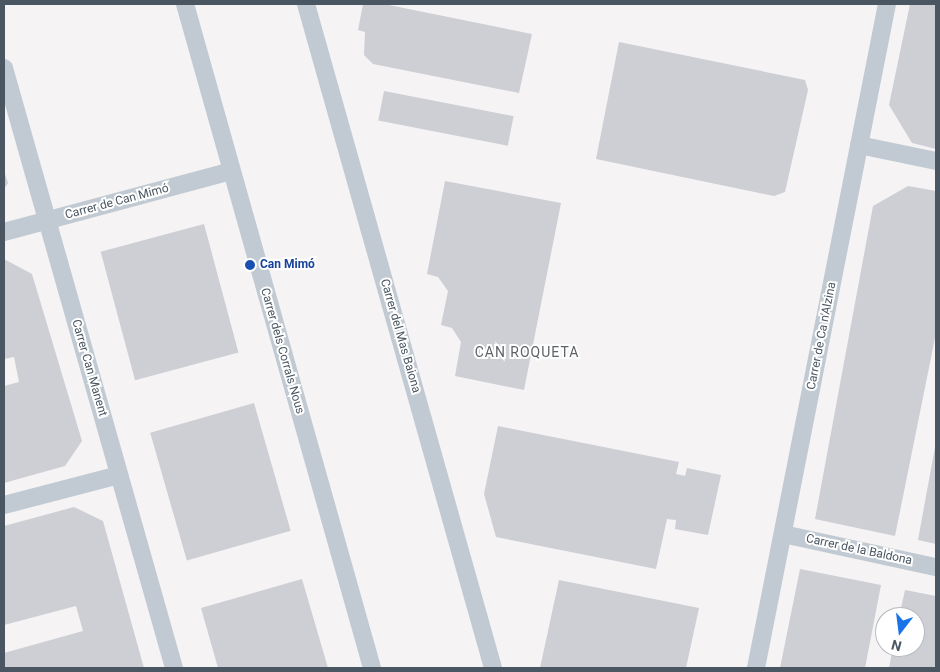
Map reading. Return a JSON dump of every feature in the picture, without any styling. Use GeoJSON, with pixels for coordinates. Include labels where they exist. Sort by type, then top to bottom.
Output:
{"type":"FeatureCollection","features":[{"type":"Feature","properties":{"kind":"street","name":"Carrer dels Corrals Nous"},"geometry":{"type":"LineString","coordinates":[[185,4],[372,668]]}},
{"type":"Feature","properties":{"kind":"street","name":"Carrer del Mas Baiona"},"geometry":{"type":"LineString","coordinates":[[306,4],[493,668]]}},
{"type":"Feature","properties":{"kind":"street","name":"Carrer de Ca n'Alzina"},"geometry":{"type":"LineString","coordinates":[[756,668],[888,4]]}},
{"type":"Feature","properties":{"kind":"street","name":"Carrer Can Manent"},"geometry":{"type":"LineString","coordinates":[[4,68],[174,668]]}},
{"type":"Feature","properties":{"kind":"street"},"geometry":{"type":"LineString","coordinates":[[859,145],[936,161]]}},
{"type":"Feature","properties":{"kind":"street","name":"Carrer de Can Mimó"},"geometry":{"type":"LineString","coordinates":[[4,232],[231,171]]}},
{"type":"Feature","properties":{"kind":"street"},"geometry":{"type":"LineString","coordinates":[[4,505],[119,475]]}},
{"type":"Feature","properties":{"kind":"street","name":"Carrer de la Baldona"},"geometry":{"type":"LineString","coordinates":[[783,534],[936,566]]}},
{"type":"Feature","properties":{"kind":"building"},"geometry":{"type":"Polygon","coordinates":[[[363,4],[384,4],[532,34],[519,93],[373,64],[364,55],[365,32],[358,30],[363,4]]]}},
{"type":"Feature","properties":{"kind":"building"},"geometry":{"type":"Polygon","coordinates":[[[910,4],[936,4],[936,149],[912,143],[889,105],[910,4]]]}},
{"type":"Feature","properties":{"kind":"building"},"geometry":{"type":"Polygon","coordinates":[[[619,42],[805,80],[808,90],[785,192],[774,196],[596,159],[619,42]]]}},
{"type":"Feature","properties":{"kind":"building"},"geometry":{"type":"Polygon","coordinates":[[[384,91],[514,116],[508,146],[378,120],[384,91]]]}},
{"type":"Feature","properties":{"kind":"building"},"geometry":{"type":"Polygon","coordinates":[[[4,171],[8,183],[4,189],[4,171]]]}},
{"type":"Feature","properties":{"kind":"building"},"geometry":{"type":"Polygon","coordinates":[[[445,181],[561,203],[524,390],[455,376],[461,342],[452,328],[441,325],[448,291],[438,277],[427,274],[445,181]]]}},
{"type":"Feature","properties":{"kind":"building"},"geometry":{"type":"Polygon","coordinates":[[[908,186],[936,191],[936,333],[895,536],[815,519],[873,206],[908,186]]]}},
{"type":"Feature","properties":{"kind":"building"},"geometry":{"type":"Polygon","coordinates":[[[204,224],[238,352],[135,380],[101,252],[204,224]]]}},
{"type":"Feature","properties":{"kind":"building"},"geometry":{"type":"Polygon","coordinates":[[[4,259],[32,274],[82,441],[65,466],[4,483],[4,386],[19,382],[14,357],[4,359],[4,259]]]}},
{"type":"Feature","properties":{"kind":"building"},"geometry":{"type":"Polygon","coordinates":[[[254,403],[291,531],[187,561],[150,433],[254,403]]]}},
{"type":"Feature","properties":{"kind":"building"},"geometry":{"type":"Polygon","coordinates":[[[498,426],[679,462],[676,474],[685,476],[687,468],[721,475],[708,535],[675,529],[676,520],[667,519],[656,569],[496,537],[484,494],[498,426]]]}},
{"type":"Feature","properties":{"kind":"building"},"geometry":{"type":"Polygon","coordinates":[[[936,447],[936,544],[918,540],[936,447]]]}},
{"type":"Feature","properties":{"kind":"building"},"geometry":{"type":"Polygon","coordinates":[[[74,507],[103,521],[144,668],[4,668],[4,653],[83,631],[76,606],[4,625],[4,526],[74,507]]]}},
{"type":"Feature","properties":{"kind":"building"},"geometry":{"type":"Polygon","coordinates":[[[800,569],[881,585],[877,607],[875,607],[865,668],[780,668],[800,569]]]}},
{"type":"Feature","properties":{"kind":"building"},"geometry":{"type":"Polygon","coordinates":[[[302,579],[328,668],[218,668],[201,608],[302,579]]]}},
{"type":"Feature","properties":{"kind":"building"},"geometry":{"type":"Polygon","coordinates":[[[559,580],[699,608],[686,668],[540,668],[559,580]]]}},
{"type":"Feature","properties":{"kind":"building"},"geometry":{"type":"Polygon","coordinates":[[[905,590],[936,596],[936,668],[889,668],[891,657],[925,657],[925,607],[901,607],[905,590]]]}},
{"type":"Feature","properties":{"kind":"place","name":"Can Mimó"},"geometry":{"type":"Point","coordinates":[250,265]}},
{"type":"Feature","properties":{"kind":"district","name":"CAN ROQUETA"},"geometry":{"type":"Point","coordinates":[527,352]}}]}
